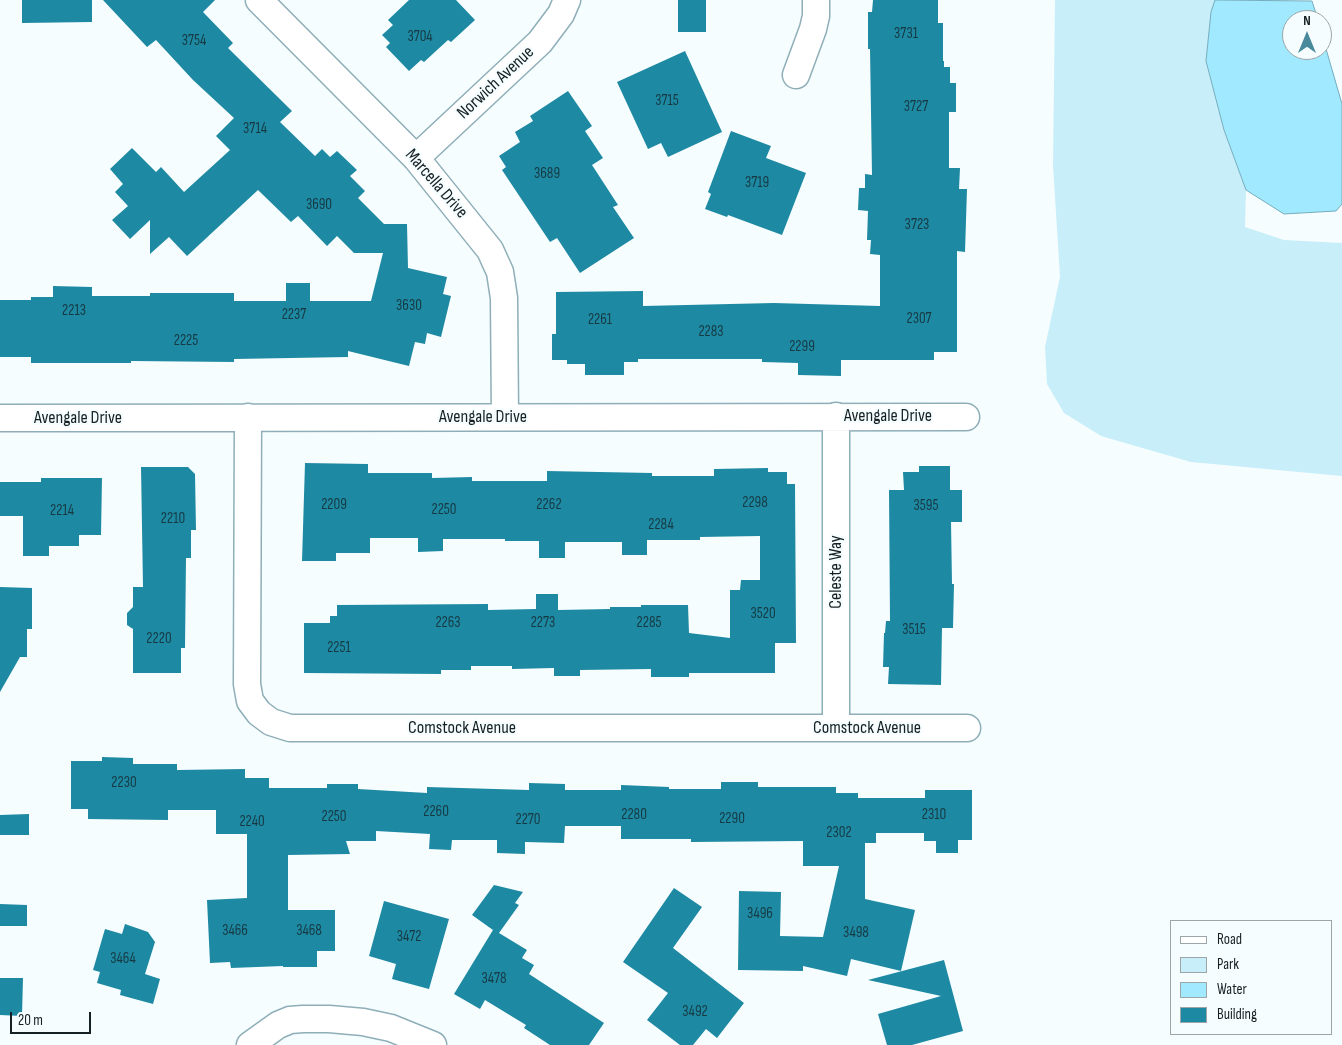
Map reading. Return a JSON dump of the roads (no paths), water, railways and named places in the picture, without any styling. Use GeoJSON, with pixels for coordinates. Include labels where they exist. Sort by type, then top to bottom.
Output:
{"type":"FeatureCollection","features":[{"type":"Feature","properties":{"kind":"street","name":"Marcella Drive"},"geometry":{"type":"LineString","coordinates":[[259,0],[416,158],[484,241],[497,261],[504,312],[505,417]]}},
{"type":"Feature","properties":{"kind":"street","name":"Norwich Avenue"},"geometry":{"type":"LineString","coordinates":[[416,158],[540,42],[561,14],[567,0]]}},
{"type":"Feature","properties":{"kind":"street"},"geometry":{"type":"LineString","coordinates":[[796,75],[813,29],[816,16],[816,0]]}},
{"type":"Feature","properties":{"kind":"street","name":"Celeste Way"},"geometry":{"type":"LineString","coordinates":[[836,416],[836,728]]}},
{"type":"Feature","properties":{"kind":"street","name":"Avengale Drive"},"geometry":{"type":"LineString","coordinates":[[0,418],[966,417]]}},
{"type":"Feature","properties":{"kind":"street","name":"Comstock Avenue"},"geometry":{"type":"LineString","coordinates":[[248,418],[247,684],[250,701],[259,713],[271,722],[290,728],[967,728]]}},
{"type":"Feature","properties":{"kind":"street"},"geometry":{"type":"LineString","coordinates":[[250,1045],[278,1025],[290,1020],[328,1019],[363,1022],[391,1028],[433,1045]]}},
{"type":"Feature","properties":{"kind":"water"},"geometry":{"type":"Polygon","coordinates":[[[1215,0],[1312,1],[1315,10],[1282,10],[1282,60],[1329,60],[1342,104],[1342,204],[1336,211],[1284,214],[1246,190],[1224,130],[1206,61],[1211,12],[1215,0]]]}}]}
